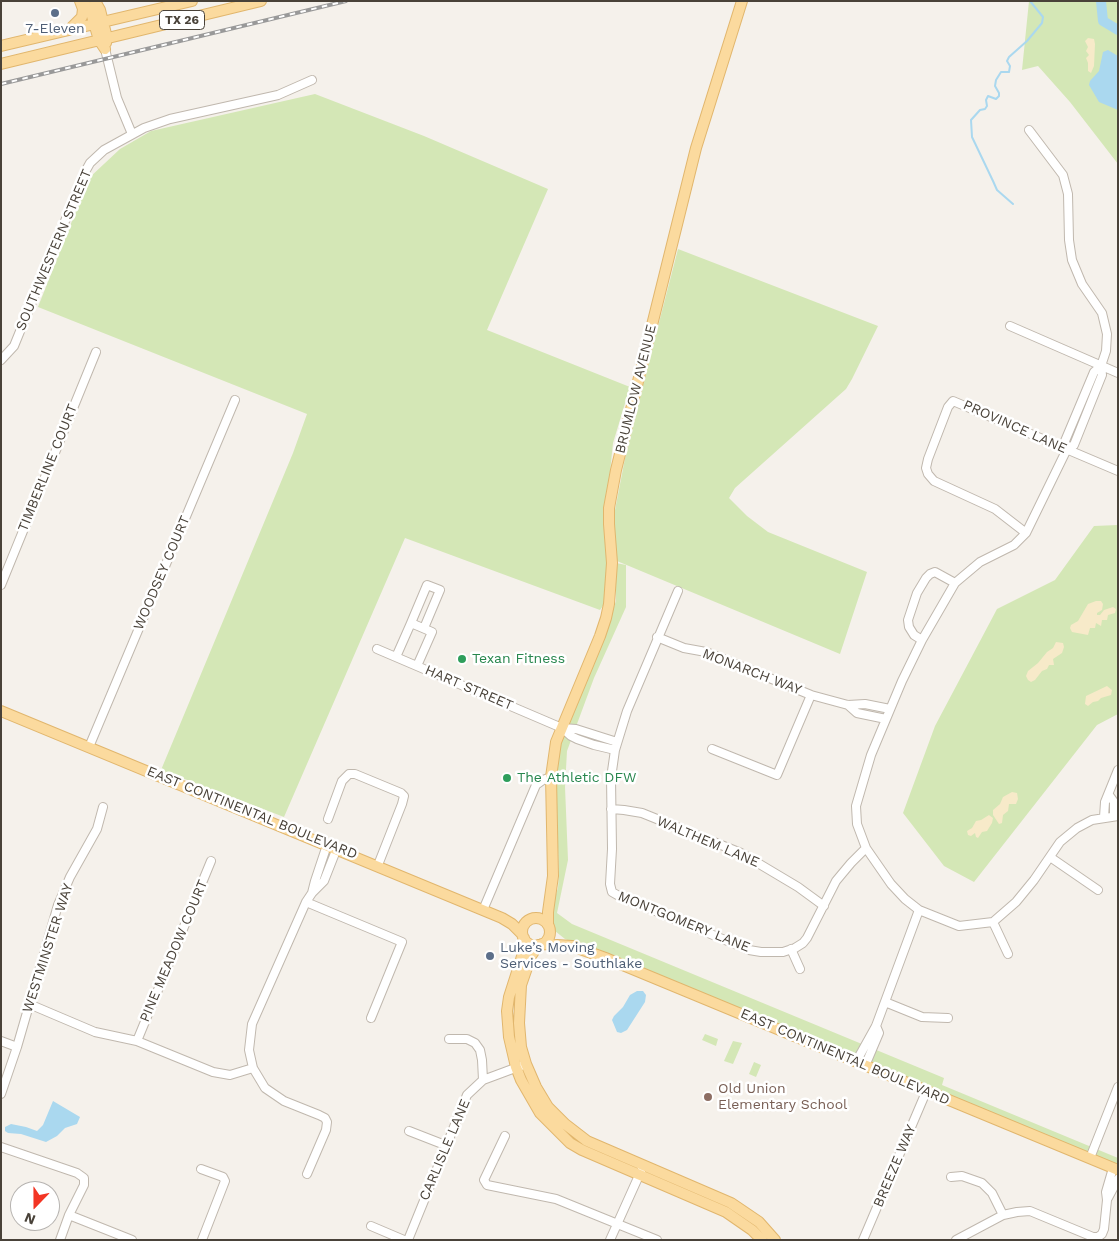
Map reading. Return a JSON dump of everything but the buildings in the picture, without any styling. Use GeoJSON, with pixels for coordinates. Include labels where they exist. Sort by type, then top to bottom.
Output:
{"type":"FeatureCollection","features":[{"type":"Feature","properties":{"kind":"main road"},"geometry":{"type":"LineString","coordinates":[[80,1],[88,7],[99,22]]}},
{"type":"Feature","properties":{"kind":"main road"},"geometry":{"type":"LineString","coordinates":[[68,30],[82,17],[83,9],[80,1]]}},
{"type":"Feature","properties":{"kind":"main road","name":"TX 26"},"geometry":{"type":"LineString","coordinates":[[1,46],[192,1]]}},
{"type":"Feature","properties":{"kind":"main road","name":"TX 26"},"geometry":{"type":"LineString","coordinates":[[1,64],[104,42],[261,1]]}},
{"type":"Feature","properties":{"kind":"main road","name":"BRUMLOW AVENUE"},"geometry":{"type":"LineString","coordinates":[[549,926],[554,853],[551,778],[556,742],[606,618],[612,563],[609,524],[610,508],[616,470],[696,148],[742,1]]}},
{"type":"Feature","properties":{"kind":"main road"},"geometry":{"type":"LineString","coordinates":[[96,2],[104,42]]}},
{"type":"Feature","properties":{"kind":"main road"},"geometry":{"type":"LineString","coordinates":[[96,2],[108,11],[130,16]]}},
{"type":"Feature","properties":{"kind":"main road","name":"EAST CONTINENTAL BOULEVARD"},"geometry":{"type":"LineString","coordinates":[[1,710],[502,918],[512,924],[523,936]]}},
{"type":"Feature","properties":{"kind":"main road","name":"BRUMLOW AVENUE"},"geometry":{"type":"LineString","coordinates":[[531,919],[541,910],[551,892]]}},
{"type":"Feature","properties":{"kind":"main road","name":"EAST CONTINENTAL BOULEVARD"},"geometry":{"type":"LineString","coordinates":[[502,918],[531,919]]}},
{"type":"Feature","properties":{"kind":"main road"},"geometry":{"type":"LineString","coordinates":[[521,1066],[520,999],[524,973],[531,956],[548,938],[549,926],[541,919],[531,919],[523,926],[524,950],[512,986],[507,1011],[509,1037],[521,1066],[548,1107],[576,1134],[641,1171],[726,1212],[752,1230],[762,1240]]}},
{"type":"Feature","properties":{"kind":"main road","name":"EAST CONTINENTAL BOULEVARD"},"geometry":{"type":"LineString","coordinates":[[549,926],[572,946]]}},
{"type":"Feature","properties":{"kind":"main road"},"geometry":{"type":"LineString","coordinates":[[523,936],[530,944],[540,945]]}},
{"type":"Feature","properties":{"kind":"main road","name":"EAST CONTINENTAL BOULEVARD"},"geometry":{"type":"LineString","coordinates":[[540,945],[572,946],[677,987],[1115,1169]]}},
{"type":"Feature","properties":{"kind":"main road"},"geometry":{"type":"LineString","coordinates":[[641,1171],[731,1203],[759,1222],[775,1240]]}},
{"type":"Feature","properties":{"kind":"street"},"geometry":{"type":"LineString","coordinates":[[104,42],[117,98],[132,134]]}},
{"type":"Feature","properties":{"kind":"street","name":"SOUTHWESTERN STREET"},"geometry":{"type":"LineString","coordinates":[[1,360],[14,346],[85,172],[90,163],[104,150],[144,128],[170,119],[278,95],[312,80]]}},
{"type":"Feature","properties":{"kind":"street"},"geometry":{"type":"LineString","coordinates":[[1029,130],[1063,175],[1068,194],[1069,240],[1072,260],[1082,284],[1102,313],[1107,334],[1106,351],[1101,366],[1102,375],[1074,445],[1067,449],[1026,533],[1014,545],[980,562],[955,583],[922,640],[871,755],[856,806],[857,824],[866,848],[904,899],[920,910],[959,926],[993,922],[1016,902],[1060,842],[1077,828],[1092,820],[1116,815],[1114,802],[1109,795]]}},
{"type":"Feature","properties":{"kind":"street"},"geometry":{"type":"LineString","coordinates":[[1010,326],[1118,373]]}},
{"type":"Feature","properties":{"kind":"street","name":"TIMBERLINE COURT"},"geometry":{"type":"LineString","coordinates":[[1,585],[96,352]]}},
{"type":"Feature","properties":{"kind":"street"},"geometry":{"type":"LineString","coordinates":[[1067,449],[1065,442],[1079,407],[1094,372],[1101,366]]}},
{"type":"Feature","properties":{"kind":"street","name":"WOODSEY COURT"},"geometry":{"type":"LineString","coordinates":[[89,747],[235,400]]}},
{"type":"Feature","properties":{"kind":"street","name":"PROVINCE LANE"},"geometry":{"type":"LineString","coordinates":[[1026,533],[995,508],[934,481],[928,474],[926,468],[928,458],[948,407],[953,401],[1118,471]]}},
{"type":"Feature","properties":{"kind":"street"},"geometry":{"type":"LineString","coordinates":[[1079,407],[1088,410]]}},
{"type":"Feature","properties":{"kind":"street"},"geometry":{"type":"LineString","coordinates":[[922,640],[914,635],[909,627],[908,620],[917,593],[926,578],[936,572],[955,583]]}},
{"type":"Feature","properties":{"kind":"street"},"geometry":{"type":"LineString","coordinates":[[396,658],[427,585],[440,590],[424,628]]}},
{"type":"Feature","properties":{"kind":"street","name":"MONTGOMERY LANE"},"geometry":{"type":"LineString","coordinates":[[678,591],[627,711],[615,750],[611,778],[612,849],[610,888],[615,894],[749,950],[774,953],[791,949]]}},
{"type":"Feature","properties":{"kind":"street"},"geometry":{"type":"LineString","coordinates":[[411,623],[432,632],[418,666]]}},
{"type":"Feature","properties":{"kind":"street","name":"MONARCH WAY"},"geometry":{"type":"LineString","coordinates":[[657,637],[684,648],[706,652],[811,695],[848,706],[857,713],[886,719]]}},
{"type":"Feature","properties":{"kind":"street","name":"HART STREET"},"geometry":{"type":"LineString","coordinates":[[377,649],[562,728]]}},
{"type":"Feature","properties":{"kind":"street"},"geometry":{"type":"LineString","coordinates":[[712,749],[778,776],[811,695]]}},
{"type":"Feature","properties":{"kind":"street","name":"MONARCH WAY"},"geometry":{"type":"LineString","coordinates":[[848,706],[865,704],[890,709]]}},
{"type":"Feature","properties":{"kind":"street"},"geometry":{"type":"LineString","coordinates":[[562,728],[576,729],[617,742]]}},
{"type":"Feature","properties":{"kind":"street"},"geometry":{"type":"LineString","coordinates":[[562,728],[576,739],[615,750]]}},
{"type":"Feature","properties":{"kind":"street"},"geometry":{"type":"LineString","coordinates":[[1104,817],[1105,802],[1118,770]]}},
{"type":"Feature","properties":{"kind":"street"},"geometry":{"type":"LineString","coordinates":[[328,819],[342,780],[349,774],[355,774],[401,793],[404,796],[402,804],[378,865]]}},
{"type":"Feature","properties":{"kind":"street"},"geometry":{"type":"LineString","coordinates":[[483,910],[536,784],[551,778]]}},
{"type":"Feature","properties":{"kind":"street","name":"WESTMINSTER WAY"},"geometry":{"type":"LineString","coordinates":[[1,1094],[17,1047],[58,905],[70,877],[97,829],[103,807]]}},
{"type":"Feature","properties":{"kind":"street","name":"WALTHEM LANE"},"geometry":{"type":"LineString","coordinates":[[611,810],[642,813],[741,853],[792,883],[824,906]]}},
{"type":"Feature","properties":{"kind":"street"},"geometry":{"type":"LineString","coordinates":[[307,1174],[326,1130],[327,1122],[325,1118],[284,1101],[270,1092],[259,1080],[252,1068],[249,1050],[252,1024],[306,902],[312,893],[314,880],[332,846]]}},
{"type":"Feature","properties":{"kind":"street"},"geometry":{"type":"LineString","coordinates":[[800,969],[791,949],[803,943],[807,938],[836,881],[866,848]]}},
{"type":"Feature","properties":{"kind":"street"},"geometry":{"type":"LineString","coordinates":[[1050,857],[1098,890]]}},
{"type":"Feature","properties":{"kind":"street","name":"PINE MEADOW COURT"},"geometry":{"type":"LineString","coordinates":[[137,1041],[212,861]]}},
{"type":"Feature","properties":{"kind":"street"},"geometry":{"type":"LineString","coordinates":[[306,902],[402,942],[371,1018]]}},
{"type":"Feature","properties":{"kind":"street"},"geometry":{"type":"LineString","coordinates":[[861,1064],[879,1033],[876,1026],[920,910]]}},
{"type":"Feature","properties":{"kind":"street"},"geometry":{"type":"LineString","coordinates":[[993,922],[1008,954]]}},
{"type":"Feature","properties":{"kind":"street"},"geometry":{"type":"LineString","coordinates":[[885,1002],[922,1017],[948,1018]]}},
{"type":"Feature","properties":{"kind":"street"},"geometry":{"type":"LineString","coordinates":[[29,1004],[94,1032],[137,1041],[222,1075],[238,1074],[252,1068]]}},
{"type":"Feature","properties":{"kind":"street"},"geometry":{"type":"LineString","coordinates":[[449,1039],[466,1039],[475,1043],[480,1050],[483,1080]]}},
{"type":"Feature","properties":{"kind":"street"},"geometry":{"type":"LineString","coordinates":[[1,1040],[17,1047]]}},
{"type":"Feature","properties":{"kind":"street","name":"CARLISLE LANE"},"geometry":{"type":"LineString","coordinates":[[406,1240],[467,1096],[483,1080],[521,1066]]}},
{"type":"Feature","properties":{"kind":"street"},"geometry":{"type":"LineString","coordinates":[[1090,1158],[1118,1088]]}},
{"type":"Feature","properties":{"kind":"street","name":"BREEZE WAY"},"geometry":{"type":"LineString","coordinates":[[863,1240],[926,1092]]}},
{"type":"Feature","properties":{"kind":"street"},"geometry":{"type":"LineString","coordinates":[[409,1131],[445,1146]]}},
{"type":"Feature","properties":{"kind":"street"},"geometry":{"type":"LineString","coordinates":[[505,1136],[484,1180],[487,1185],[556,1199],[657,1240]]}},
{"type":"Feature","properties":{"kind":"street"},"geometry":{"type":"LineString","coordinates":[[1,1147],[77,1173],[84,1178],[84,1184],[69,1215],[60,1240]]}},
{"type":"Feature","properties":{"kind":"street"},"geometry":{"type":"LineString","coordinates":[[201,1169],[223,1177],[226,1181],[202,1240]]}},
{"type":"Feature","properties":{"kind":"street"},"geometry":{"type":"LineString","coordinates":[[956,1240],[1004,1215],[1030,1211],[1093,1237],[1098,1237],[1104,1229],[1106,1192],[1115,1169]]}},
{"type":"Feature","properties":{"kind":"street"},"geometry":{"type":"LineString","coordinates":[[610,1240],[641,1171]]}},
{"type":"Feature","properties":{"kind":"street"},"geometry":{"type":"LineString","coordinates":[[951,1177],[962,1176],[982,1183],[992,1193],[1004,1215]]}},
{"type":"Feature","properties":{"kind":"street"},"geometry":{"type":"LineString","coordinates":[[1107,1200],[1118,1179]]}},
{"type":"Feature","properties":{"kind":"street"},"geometry":{"type":"LineString","coordinates":[[69,1215],[132,1240]]}},
{"type":"Feature","properties":{"kind":"street"},"geometry":{"type":"LineString","coordinates":[[371,1226],[406,1240]]}},
{"type":"Feature","properties":{"kind":"green space"},"geometry":{"type":"Polygon","coordinates":[[[1029,1],[1118,1],[1118,164],[1070,102],[1038,66],[1022,70],[1029,1]]]}},
{"type":"Feature","properties":{"kind":"green space"},"geometry":{"type":"Polygon","coordinates":[[[315,94],[424,136],[548,189],[487,330],[630,387],[613,443],[605,521],[609,576],[605,603],[600,610],[405,538],[284,817],[161,770],[293,453],[307,414],[38,307],[89,178],[120,149],[151,131],[315,94]]]}},
{"type":"Feature","properties":{"kind":"green space"},"geometry":{"type":"Polygon","coordinates":[[[678,249],[878,326],[846,389],[735,488],[729,498],[747,516],[768,532],[867,572],[840,654],[617,561],[614,534],[615,510],[628,443],[678,249]]]}},
{"type":"Feature","properties":{"kind":"green space"},"geometry":{"type":"Polygon","coordinates":[[[1118,525],[1118,714],[1097,725],[974,882],[944,866],[903,813],[935,726],[997,609],[1055,580],[1094,526],[1118,525]]]}},
{"type":"Feature","properties":{"kind":"green space"},"geometry":{"type":"Polygon","coordinates":[[[616,563],[626,565],[626,607],[594,678],[567,751],[565,787],[568,860],[557,913],[572,924],[944,1078],[942,1085],[1118,1158],[1118,1166],[565,939],[555,931],[550,924],[550,912],[558,888],[559,874],[555,765],[558,745],[606,630],[616,601],[616,563]]]}},
{"type":"Feature","properties":{"kind":"green space"},"geometry":{"type":"Polygon","coordinates":[[[705,1034],[718,1039],[716,1046],[702,1040],[705,1034]]]}},
{"type":"Feature","properties":{"kind":"green space"},"geometry":{"type":"Polygon","coordinates":[[[733,1041],[742,1043],[733,1064],[724,1061],[733,1041]]]}},
{"type":"Feature","properties":{"kind":"green space"},"geometry":{"type":"Polygon","coordinates":[[[754,1062],[761,1065],[756,1077],[749,1074],[754,1062]]]}},
{"type":"Feature","properties":{"kind":"sand"},"geometry":{"type":"Polygon","coordinates":[[[1088,38],[1094,39],[1095,44],[1094,66],[1091,73],[1088,71],[1086,58],[1089,55],[1086,51],[1088,47],[1085,41],[1088,38]]]}},
{"type":"Feature","properties":{"kind":"sand"},"geometry":{"type":"Polygon","coordinates":[[[1101,601],[1103,604],[1102,610],[1097,615],[1113,607],[1116,609],[1115,613],[1108,615],[1107,620],[1102,620],[1101,626],[1096,623],[1095,628],[1090,628],[1088,635],[1072,632],[1071,625],[1078,621],[1088,604],[1101,601]]]}},
{"type":"Feature","properties":{"kind":"sand"},"geometry":{"type":"Polygon","coordinates":[[[1056,642],[1063,643],[1064,647],[1062,653],[1053,659],[1054,665],[1049,665],[1035,680],[1031,682],[1028,680],[1026,676],[1028,671],[1053,648],[1056,642]]]}},
{"type":"Feature","properties":{"kind":"sand"},"geometry":{"type":"Polygon","coordinates":[[[1107,686],[1112,690],[1111,695],[1101,698],[1088,706],[1085,704],[1086,696],[1107,686]]]}},
{"type":"Feature","properties":{"kind":"sand"},"geometry":{"type":"Polygon","coordinates":[[[1012,792],[1017,793],[1018,799],[1016,804],[1009,804],[1008,811],[1003,815],[1002,823],[999,824],[993,815],[993,810],[1000,804],[1003,797],[1012,792]]]}},
{"type":"Feature","properties":{"kind":"sand"},"geometry":{"type":"Polygon","coordinates":[[[989,815],[993,818],[987,831],[982,832],[978,838],[975,833],[971,836],[968,835],[967,831],[972,828],[976,821],[989,815]]]}},
{"type":"Feature","properties":{"kind":"water"},"geometry":{"type":"Polygon","coordinates":[[[1108,50],[1118,56],[1118,110],[1099,102],[1089,85],[1090,81],[1099,71],[1103,52],[1108,50]]]}},
{"type":"Feature","properties":{"kind":"water"},"geometry":{"type":"Polygon","coordinates":[[[637,991],[643,991],[646,995],[645,1002],[627,1030],[621,1033],[617,1032],[612,1020],[630,995],[637,991]]]}},
{"type":"Feature","properties":{"kind":"water"},"geometry":{"type":"Polygon","coordinates":[[[53,1101],[80,1117],[77,1124],[65,1128],[57,1136],[46,1142],[5,1131],[5,1127],[11,1124],[37,1131],[43,1125],[53,1101]]]}},
{"type":"Feature","properties":{"kind":"waterway"},"geometry":{"type":"LineString","coordinates":[[1013,204],[997,190],[972,137],[971,120],[980,110],[985,109],[988,96],[996,99],[999,96],[995,86],[996,80],[1001,72],[1009,72],[1010,66],[1007,61],[1009,57],[1027,41],[1042,23],[1043,17],[1030,1]]}},
{"type":"Feature","properties":{"kind":"waterway"},"geometry":{"type":"LineString","coordinates":[[1101,1],[1103,21],[1118,30]]}},
{"type":"Feature","properties":{"kind":"railway"},"geometry":{"type":"LineString","coordinates":[[1,84],[346,1]]}},
{"type":"Feature","properties":{"kind":"place","name":"7-Eleven"},"geometry":{"type":"Point","coordinates":[55,13]}},
{"type":"Feature","properties":{"kind":"place","name":"Texan Fitness"},"geometry":{"type":"Point","coordinates":[462,659]}},
{"type":"Feature","properties":{"kind":"place","name":"The Athletic DFW"},"geometry":{"type":"Point","coordinates":[507,778]}},
{"type":"Feature","properties":{"kind":"place","name":"Luke’s Moving Services - Southlake"},"geometry":{"type":"Point","coordinates":[490,956]}},
{"type":"Feature","properties":{"kind":"place","name":"Old Union Elementary School"},"geometry":{"type":"Point","coordinates":[708,1097]}}]}
